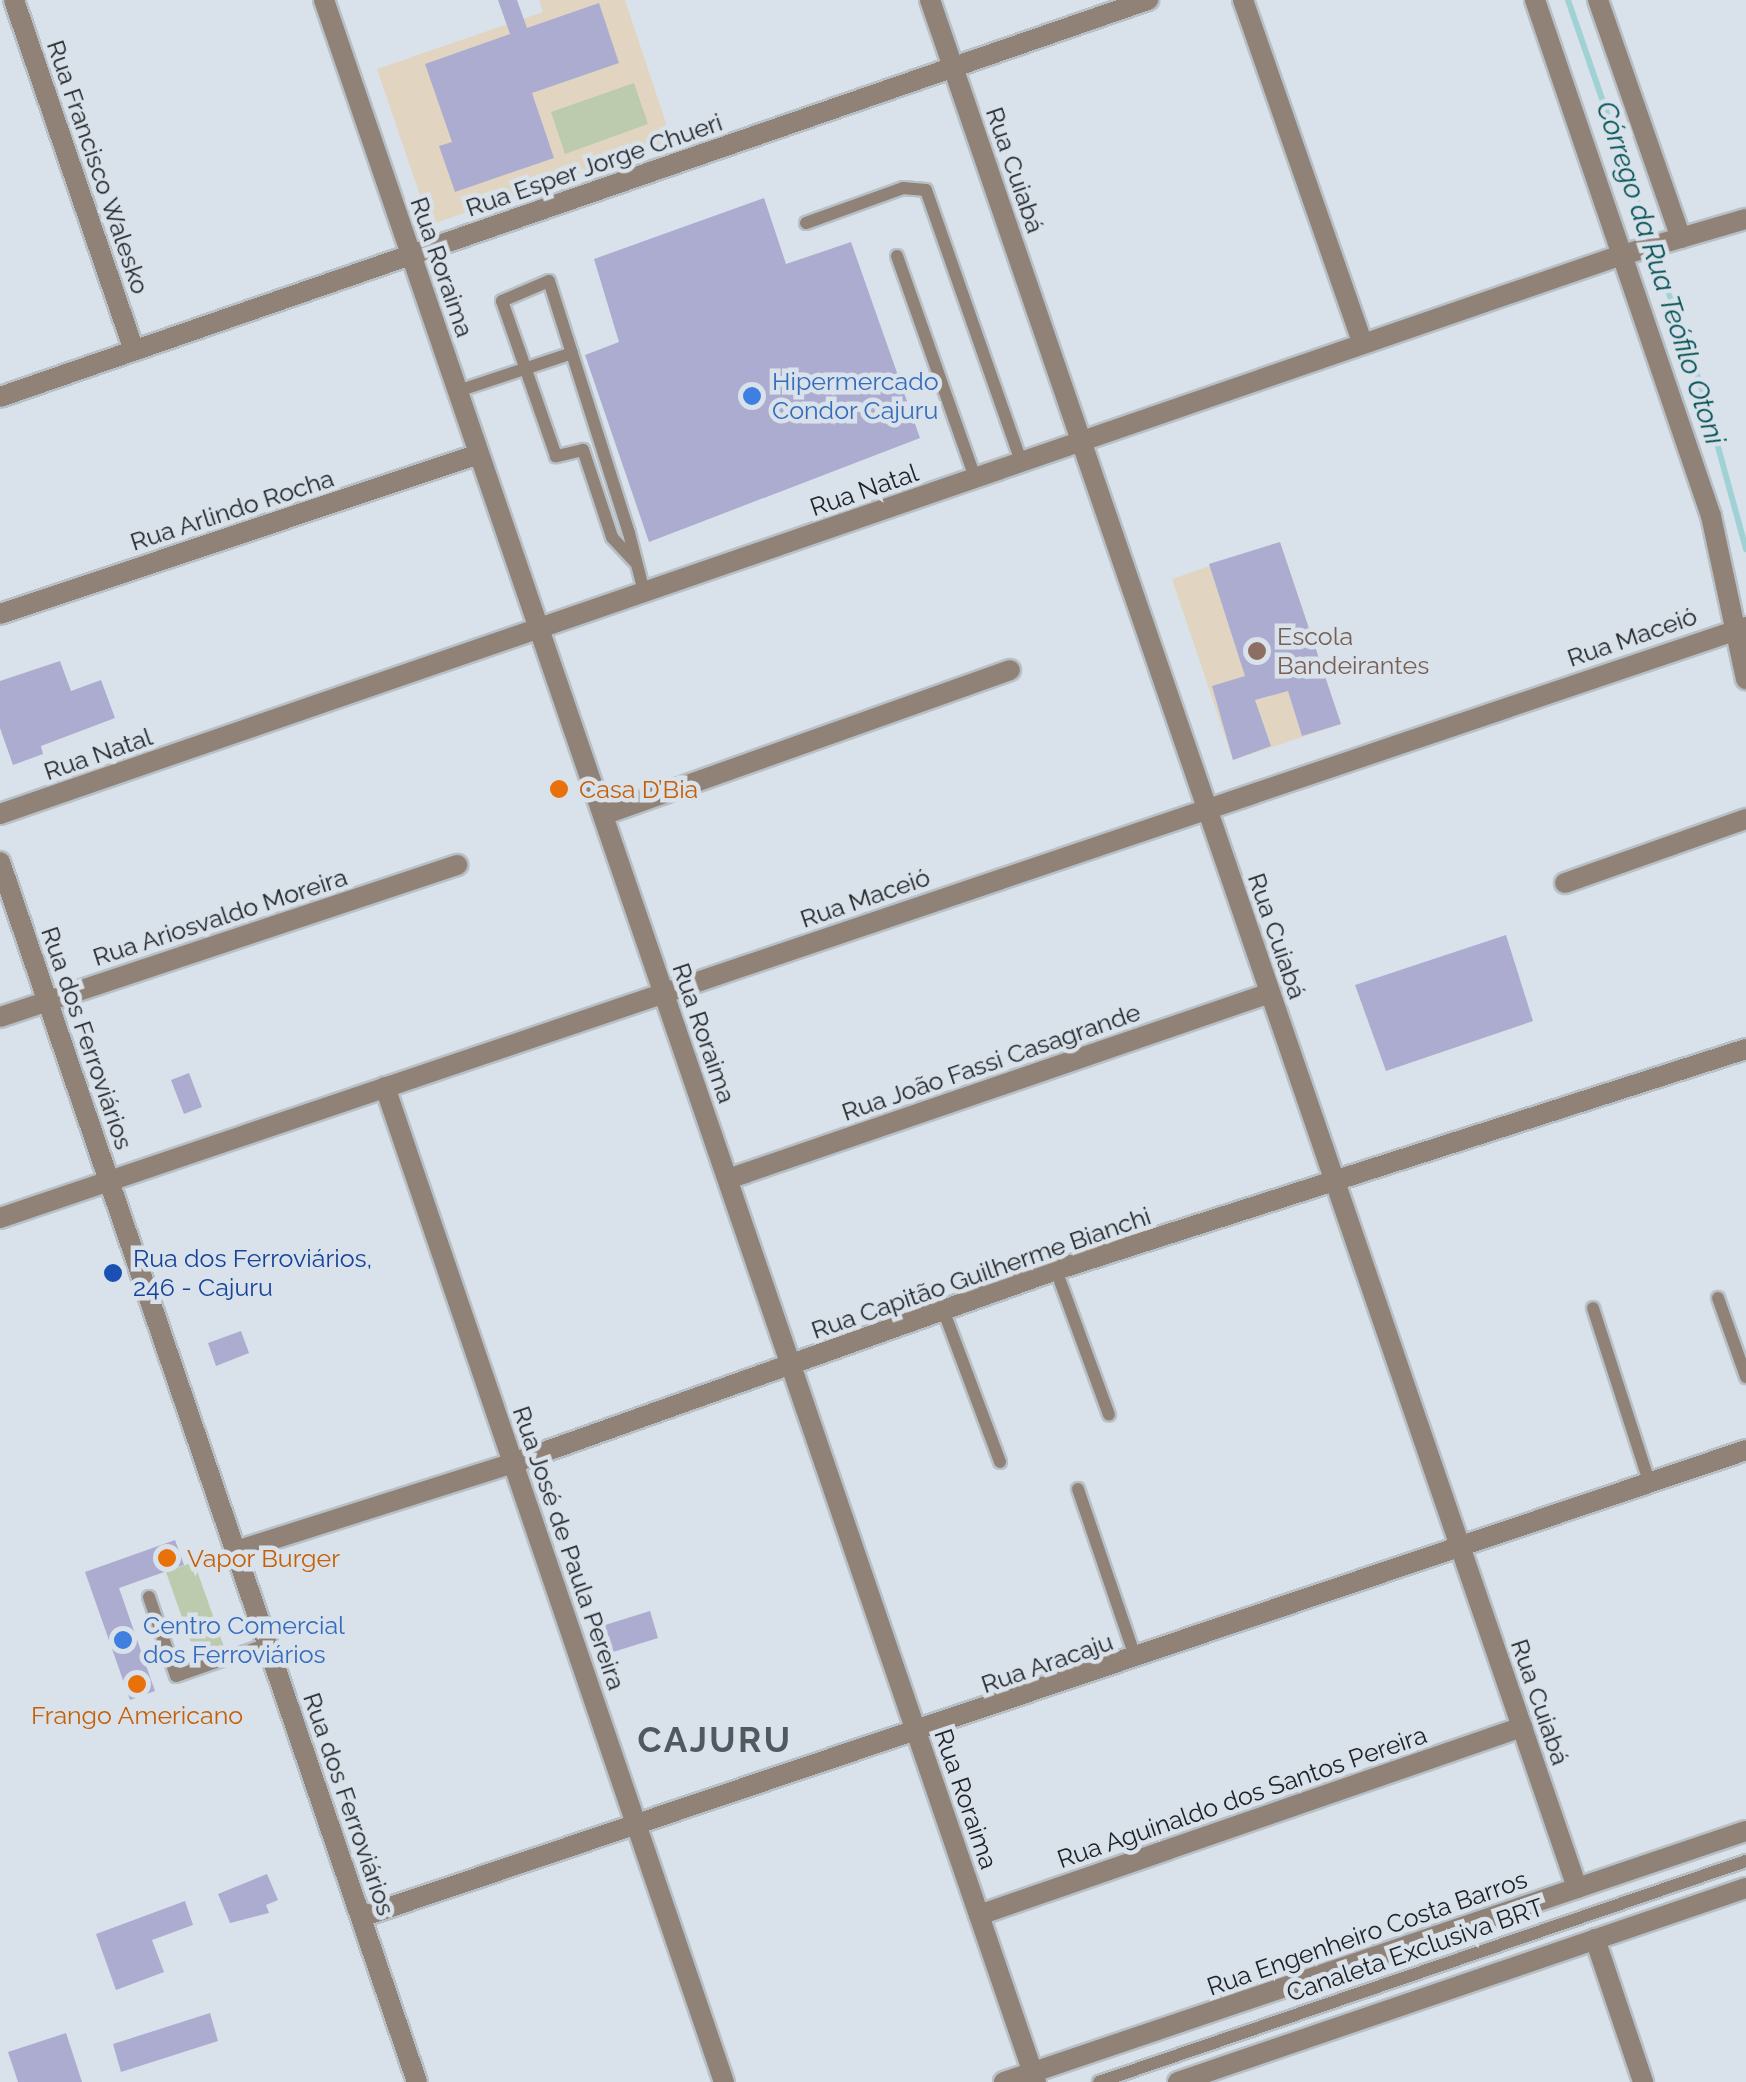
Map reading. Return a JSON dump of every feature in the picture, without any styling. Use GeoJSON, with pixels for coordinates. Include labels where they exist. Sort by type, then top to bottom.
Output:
{"type":"FeatureCollection","features":[{"type":"Feature","properties":{"kind":"street","name":"Rua Francisco Walesko"},"geometry":{"type":"LineString","coordinates":[[14,0],[134,350]]}},
{"type":"Feature","properties":{"kind":"street","name":"Rua Roraima"},"geometry":{"type":"LineString","coordinates":[[324,0],[1035,2077]]}},
{"type":"Feature","properties":{"kind":"street","name":"Rua Cuiabá"},"geometry":{"type":"LineString","coordinates":[[930,0],[1577,1888]]}},
{"type":"Feature","properties":{"kind":"street","name":"Rua Esper Jorge Chueri"},"geometry":{"type":"LineString","coordinates":[[0,396],[1148,0]]}},
{"type":"Feature","properties":{"kind":"street"},"geometry":{"type":"LineString","coordinates":[[1243,0],[1363,344]]}},
{"type":"Feature","properties":{"kind":"street"},"geometry":{"type":"LineString","coordinates":[[1535,0],[1711,516],[1741,628],[1746,679]]}},
{"type":"Feature","properties":{"kind":"street"},"geometry":{"type":"LineString","coordinates":[[1598,0],[1681,238]]}},
{"type":"Feature","properties":{"kind":"street","name":"Rua Natal"},"geometry":{"type":"LineString","coordinates":[[0,814],[1622,254],[1746,219]]}},
{"type":"Feature","properties":{"kind":"street","name":"Rua Arlindo Rocha"},"geometry":{"type":"LineString","coordinates":[[0,614],[480,454]]}},
{"type":"Feature","properties":{"kind":"street","name":"Rua Maceió"},"geometry":{"type":"LineString","coordinates":[[0,1218],[1741,628]]}},
{"type":"Feature","properties":{"kind":"street"},"geometry":{"type":"LineString","coordinates":[[603,816],[1010,670]]}},
{"type":"Feature","properties":{"kind":"street"},"geometry":{"type":"LineString","coordinates":[[1565,883],[1746,819]]}},
{"type":"Feature","properties":{"kind":"street","name":"Rua dos Ferroviários"},"geometry":{"type":"LineString","coordinates":[[0,862],[418,2082]]}},
{"type":"Feature","properties":{"kind":"street","name":"Rua Ariosvaldo Moreira"},"geometry":{"type":"LineString","coordinates":[[0,1017],[457,865]]}},
{"type":"Feature","properties":{"kind":"street","name":"Rua João Fassi Casagrande"},"geometry":{"type":"LineString","coordinates":[[728,1180],[1270,993]]}},
{"type":"Feature","properties":{"kind":"street","name":"Rua Capitão Guilherme Bianchi"},"geometry":{"type":"LineString","coordinates":[[236,1551],[513,1462],[1056,1270],[1746,1050]]}},
{"type":"Feature","properties":{"kind":"street","name":"Rua José de Paula Pereira"},"geometry":{"type":"LineString","coordinates":[[386,1087],[724,2082]]}},
{"type":"Feature","properties":{"kind":"street","name":"Rua Aracaju"},"geometry":{"type":"LineString","coordinates":[[361,1917],[918,1734],[1746,1450]]}},
{"type":"Feature","properties":{"kind":"street","name":"Rua Aguinaldo dos Santos Pereira"},"geometry":{"type":"LineString","coordinates":[[979,1915],[1522,1726]]}},
{"type":"Feature","properties":{"kind":"street","name":"Rua Engenheiro Costa Barros"},"geometry":{"type":"LineString","coordinates":[[1004,2082],[1035,2077],[1746,1831]]}},
{"type":"Feature","properties":{"kind":"street"},"geometry":{"type":"LineString","coordinates":[[1178,2082],[1746,1888]]}},
{"type":"Feature","properties":{"kind":"street"},"geometry":{"type":"LineString","coordinates":[[1595,1940],[1644,2082]]}},
{"type":"Feature","properties":{"kind":"lane"},"geometry":{"type":"LineString","coordinates":[[806,223],[903,188],[926,190],[1021,462]]}},
{"type":"Feature","properties":{"kind":"lane"},"geometry":{"type":"LineString","coordinates":[[897,256],[975,478]]}},
{"type":"Feature","properties":{"kind":"lane"},"geometry":{"type":"LineString","coordinates":[[636,562],[612,537],[584,450],[556,456],[502,300],[549,281],[636,562],[644,592]]}},
{"type":"Feature","properties":{"kind":"lane"},"geometry":{"type":"LineString","coordinates":[[458,391],[572,353]]}},
{"type":"Feature","properties":{"kind":"lane"},"geometry":{"type":"LineString","coordinates":[[1056,1270],[1109,1415]]}},
{"type":"Feature","properties":{"kind":"lane"},"geometry":{"type":"LineString","coordinates":[[1718,1298],[1746,1376]]}},
{"type":"Feature","properties":{"kind":"lane"},"geometry":{"type":"LineString","coordinates":[[1593,1308],[1650,1484]]}},
{"type":"Feature","properties":{"kind":"lane"},"geometry":{"type":"LineString","coordinates":[[944,1312],[1000,1462]]}},
{"type":"Feature","properties":{"kind":"lane"},"geometry":{"type":"LineString","coordinates":[[1078,1488],[1136,1659]]}},
{"type":"Feature","properties":{"kind":"lane"},"geometry":{"type":"LineString","coordinates":[[149,1597],[176,1676],[268,1644]]}},
{"type":"Feature","properties":{"kind":"lane","name":"Canaleta Exclusiva BRT"},"geometry":{"type":"LineString","coordinates":[[1099,2082],[1746,1861]]}},
{"type":"Feature","properties":{"kind":"shaded area"},"geometry":{"type":"Polygon","coordinates":[[[539,0],[625,0],[672,141],[430,225],[377,69],[543,12],[539,0]]]}},
{"type":"Feature","properties":{"kind":"shaded area","name":"Escola Bandeirantes"},"geometry":{"type":"Polygon","coordinates":[[[1280,542],[1341,724],[1233,760],[1172,579],[1280,542]]]}},
{"type":"Feature","properties":{"kind":"green space"},"geometry":{"type":"Polygon","coordinates":[[[634,83],[648,124],[565,154],[551,112],[634,83]]]}},
{"type":"Feature","properties":{"kind":"green space"},"geometry":{"type":"Polygon","coordinates":[[[194,1562],[225,1650],[197,1660],[166,1572],[194,1562]]]}},
{"type":"Feature","properties":{"kind":"building"},"geometry":{"type":"Polygon","coordinates":[[[498,0],[517,0],[527,28],[599,3],[619,63],[532,93],[554,158],[455,192],[439,146],[452,142],[425,64],[510,34],[498,0]]]}},
{"type":"Feature","properties":{"kind":"building","name":"Hipermercado Condor Cajuru"},"geometry":{"type":"Polygon","coordinates":[[[764,198],[786,264],[851,242],[920,438],[649,542],[585,355],[619,342],[594,259],[764,198]]]}},
{"type":"Feature","properties":{"kind":"building","name":"Escola Bandeirantes"},"geometry":{"type":"Polygon","coordinates":[[[1280,542],[1341,724],[1302,736],[1288,691],[1255,700],[1271,746],[1233,760],[1212,686],[1245,676],[1209,564],[1280,542]]]}},
{"type":"Feature","properties":{"kind":"building"},"geometry":{"type":"Polygon","coordinates":[[[60,661],[71,691],[101,680],[115,718],[41,746],[43,754],[13,765],[0,728],[0,681],[60,661]]]}},
{"type":"Feature","properties":{"kind":"building"},"geometry":{"type":"Polygon","coordinates":[[[1506,935],[1533,1021],[1386,1071],[1355,985],[1506,935]]]}},
{"type":"Feature","properties":{"kind":"building"},"geometry":{"type":"Polygon","coordinates":[[[189,1073],[202,1107],[184,1114],[171,1080],[189,1073]]]}},
{"type":"Feature","properties":{"kind":"building"},"geometry":{"type":"Polygon","coordinates":[[[241,1331],[249,1353],[216,1366],[208,1343],[241,1331]]]}},
{"type":"Feature","properties":{"kind":"building","name":"Centro Comercial dos Ferroviários"},"geometry":{"type":"Polygon","coordinates":[[[175,1540],[184,1565],[119,1588],[155,1691],[130,1700],[85,1572],[175,1540]]]}},
{"type":"Feature","properties":{"kind":"building"},"geometry":{"type":"Polygon","coordinates":[[[650,1611],[658,1638],[613,1652],[605,1625],[650,1611]]]}},
{"type":"Feature","properties":{"kind":"building"},"geometry":{"type":"Polygon","coordinates":[[[267,1874],[278,1900],[266,1905],[269,1913],[230,1923],[218,1894],[267,1874]]]}},
{"type":"Feature","properties":{"kind":"building"},"geometry":{"type":"Polygon","coordinates":[[[185,1901],[193,1925],[152,1940],[164,1972],[116,1990],[96,1934],[185,1901]]]}},
{"type":"Feature","properties":{"kind":"building"},"geometry":{"type":"Polygon","coordinates":[[[210,2013],[218,2041],[121,2072],[113,2044],[210,2013]]]}},
{"type":"Feature","properties":{"kind":"building"},"geometry":{"type":"Polygon","coordinates":[[[66,2033],[82,2082],[18,2082],[8,2052],[66,2033]]]}},
{"type":"Feature","properties":{"kind":"waterway","name":"Córrego da Rua Teófilo Otoni"},"geometry":{"type":"LineString","coordinates":[[1568,0],[1703,392],[1746,549]]}},
{"type":"Feature","properties":{"kind":"place","name":"Hipermercado Condor Cajuru"},"geometry":{"type":"Point","coordinates":[752,396]}},
{"type":"Feature","properties":{"kind":"place","name":"Escola Bandeirantes"},"geometry":{"type":"Point","coordinates":[1257,651]}},
{"type":"Feature","properties":{"kind":"place","name":"Casa D’Bia"},"geometry":{"type":"Point","coordinates":[559,789]}},
{"type":"Feature","properties":{"kind":"place","name":"Rua dos Ferroviários, 246 - Cajuru"},"geometry":{"type":"Point","coordinates":[113,1273]}},
{"type":"Feature","properties":{"kind":"place","name":"Vapor Burger"},"geometry":{"type":"Point","coordinates":[167,1558]}},
{"type":"Feature","properties":{"kind":"place","name":"Centro Comercial dos Ferroviários"},"geometry":{"type":"Point","coordinates":[123,1640]}},
{"type":"Feature","properties":{"kind":"place","name":"Frango Americano"},"geometry":{"type":"Point","coordinates":[137,1684]}},
{"type":"Feature","properties":{"kind":"district","name":"CAJURU"},"geometry":{"type":"Point","coordinates":[715,1740]}}]}
